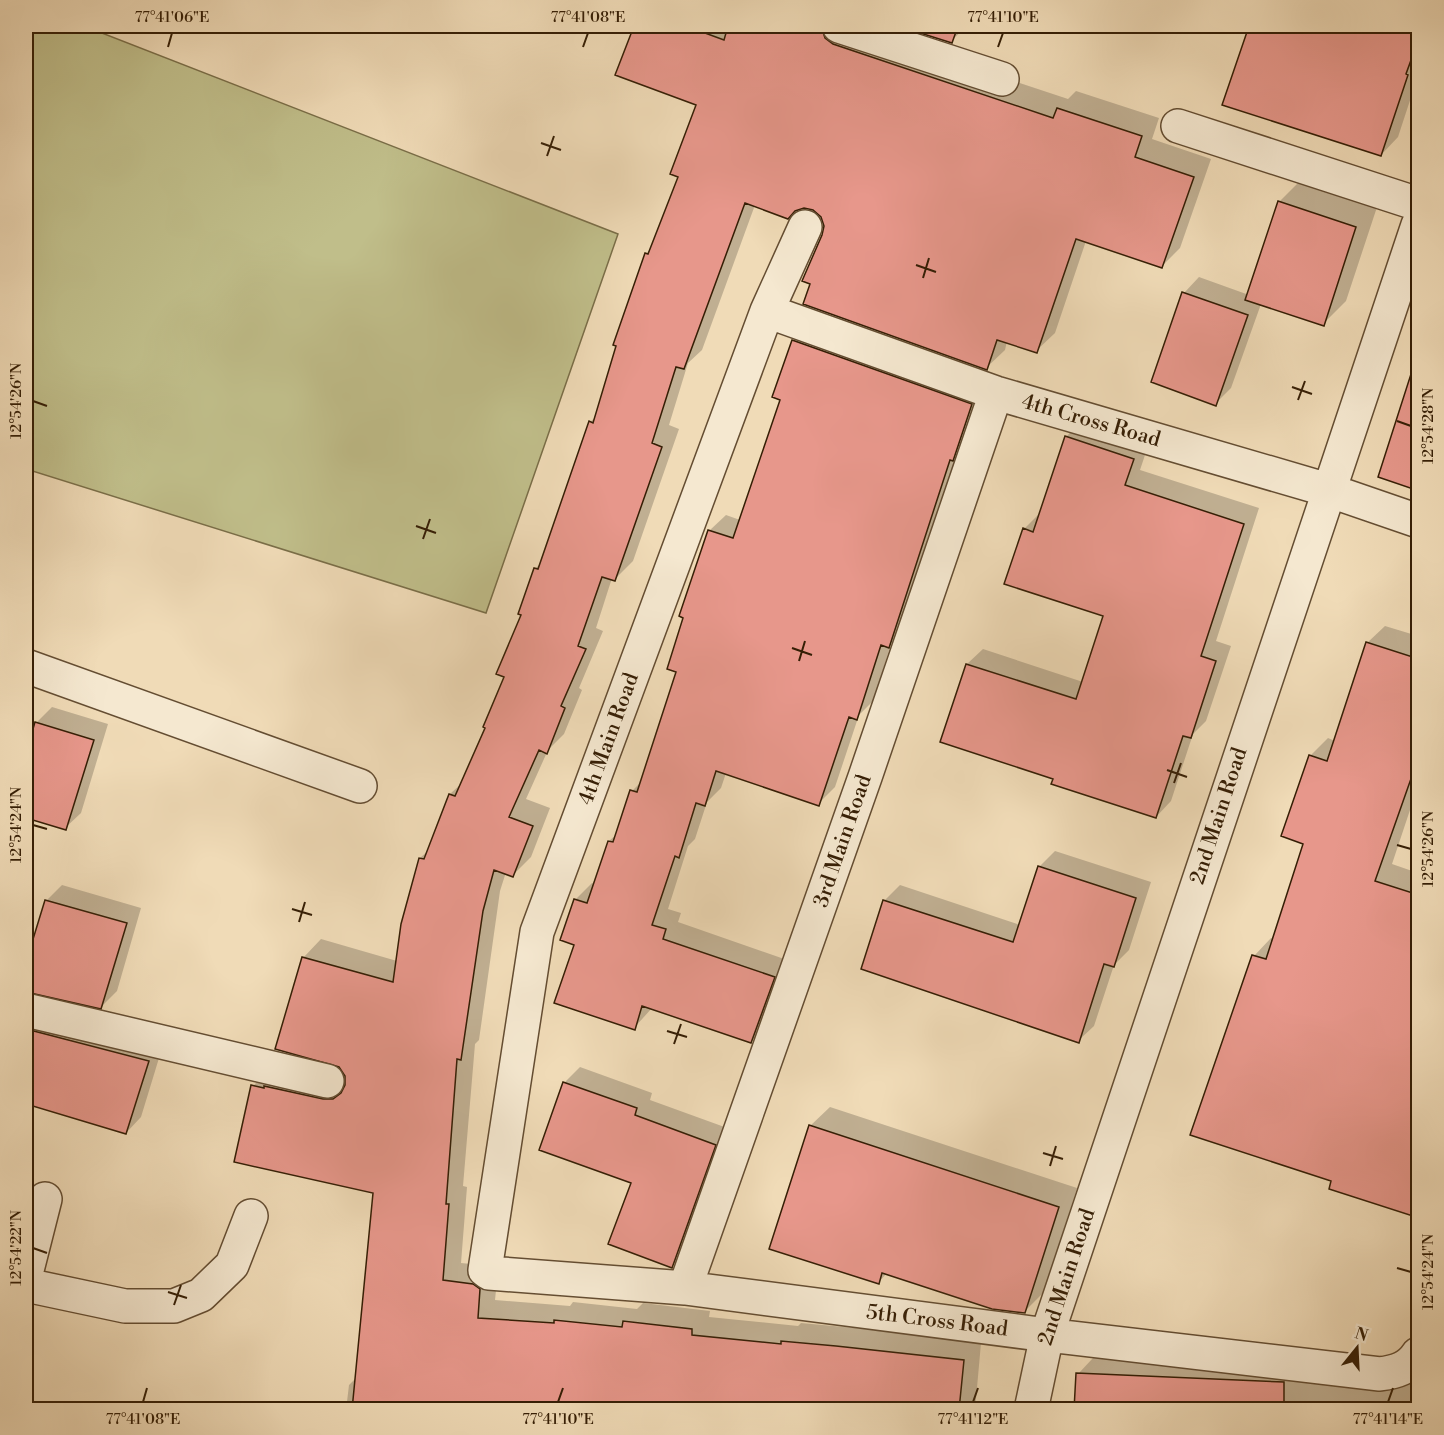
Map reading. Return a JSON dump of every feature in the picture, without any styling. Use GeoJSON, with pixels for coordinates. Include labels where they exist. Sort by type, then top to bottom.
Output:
{"type":"FeatureCollection","features":[{"type":"Feature","properties":{"kind":"street"},"geometry":{"type":"LineString","coordinates":[[839,26],[1002,79]]}},
{"type":"Feature","properties":{"kind":"street"},"geometry":{"type":"LineString","coordinates":[[1178,126],[1419,204]]}},
{"type":"Feature","properties":{"kind":"street","name":"2nd Main Road"},"geometry":{"type":"LineString","coordinates":[[1031,1410],[1047,1335],[1328,490],[1419,225]]}},
{"type":"Feature","properties":{"kind":"street","name":"4th Main Road"},"geometry":{"type":"LineString","coordinates":[[485,1270],[537,932],[767,311],[805,227]]}},
{"type":"Feature","properties":{"kind":"street","name":"4th Cross Road"},"geometry":{"type":"LineString","coordinates":[[767,311],[996,393],[1328,490],[1419,521]]}},
{"type":"Feature","properties":{"kind":"street","name":"3rd Main Road"},"geometry":{"type":"LineString","coordinates":[[685,1288],[865,777],[996,393]]}},
{"type":"Feature","properties":{"kind":"street"},"geometry":{"type":"LineString","coordinates":[[26,666],[360,786]]}},
{"type":"Feature","properties":{"kind":"street"},"geometry":{"type":"LineString","coordinates":[[26,1010],[327,1081]]}},
{"type":"Feature","properties":{"kind":"street"},"geometry":{"type":"LineString","coordinates":[[26,1274],[45,1199]]}},
{"type":"Feature","properties":{"kind":"street"},"geometry":{"type":"LineString","coordinates":[[26,1285],[125,1306],[174,1306],[201,1295],[232,1265],[251,1216]]}},
{"type":"Feature","properties":{"kind":"street","name":"5th Cross Road"},"geometry":{"type":"LineString","coordinates":[[485,1270],[489,1273],[685,1288],[1047,1335],[1380,1374],[1397,1371],[1414,1361],[1419,1354]]}},
{"type":"Feature","properties":{"kind":"shaded area"},"geometry":{"type":"Polygon","coordinates":[[[26,26],[84,26],[618,234],[486,613],[26,469],[26,26]]]}},
{"type":"Feature","properties":{"kind":"building"},"geometry":{"type":"Polygon","coordinates":[[[634,26],[686,26],[724,40],[728,26],[821,26],[825,38],[833,44],[1053,118],[1057,108],[1142,136],[1135,157],[1194,177],[1162,268],[1076,239],[1037,353],[997,340],[987,370],[803,304],[810,284],[802,281],[822,235],[824,226],[821,217],[813,210],[804,208],[795,211],[788,219],[745,203],[684,369],[676,367],[652,443],[662,447],[615,581],[602,577],[578,646],[586,649],[561,706],[565,708],[547,754],[539,750],[509,817],[533,826],[513,877],[494,870],[483,911],[461,1060],[457,1059],[446,1204],[449,1204],[443,1280],[473,1284],[480,1289],[478,1318],[554,1323],[554,1320],[622,1327],[623,1321],[692,1329],[692,1335],[781,1344],[781,1341],[836,1346],[964,1360],[959,1410],[352,1410],[373,1193],[234,1162],[251,1085],[323,1099],[333,1099],[341,1093],[345,1085],[345,1076],[339,1067],[275,1049],[302,957],[393,982],[401,924],[419,858],[424,859],[449,794],[455,796],[485,728],[483,727],[504,677],[496,674],[521,615],[518,614],[534,568],[538,569],[589,421],[593,423],[616,346],[613,345],[645,253],[648,254],[678,177],[670,174],[696,105],[615,75],[634,26]]]}},
{"type":"Feature","properties":{"kind":"building"},"geometry":{"type":"Polygon","coordinates":[[[898,26],[958,26],[952,43],[898,26]]]}},
{"type":"Feature","properties":{"kind":"building"},"geometry":{"type":"Polygon","coordinates":[[[1249,26],[1419,26],[1419,38],[1381,156],[1222,105],[1249,26]]]}},
{"type":"Feature","properties":{"kind":"building"},"geometry":{"type":"Polygon","coordinates":[[[1278,201],[1356,227],[1324,326],[1245,300],[1278,201]]]}},
{"type":"Feature","properties":{"kind":"building"},"geometry":{"type":"Polygon","coordinates":[[[1182,292],[1248,315],[1216,406],[1151,382],[1182,292]]]}},
{"type":"Feature","properties":{"kind":"building"},"geometry":{"type":"Polygon","coordinates":[[[792,340],[972,404],[953,461],[950,460],[889,648],[881,645],[857,720],[849,717],[819,806],[716,771],[705,806],[696,803],[679,858],[675,856],[652,925],[666,929],[663,939],[775,977],[751,1043],[642,1006],[635,1030],[554,1003],[574,945],[560,940],[574,899],[587,903],[608,841],[613,842],[630,790],[637,792],[676,672],[667,669],[683,618],[679,616],[708,530],[733,538],[780,400],[772,397],[792,340]]]}},
{"type":"Feature","properties":{"kind":"building"},"geometry":{"type":"Polygon","coordinates":[[[1411,374],[1419,375],[1419,491],[1378,477],[1411,374]]]}},
{"type":"Feature","properties":{"kind":"building"},"geometry":{"type":"Polygon","coordinates":[[[1065,436],[1134,459],[1125,485],[1244,524],[1201,656],[1216,661],[1191,738],[1183,736],[1156,818],[1051,784],[1053,779],[940,742],[966,664],[1076,699],[1103,616],[1004,584],[1023,528],[1033,532],[1065,436]]]}},
{"type":"Feature","properties":{"kind":"building"},"geometry":{"type":"Polygon","coordinates":[[[1366,642],[1419,659],[1419,756],[1375,881],[1419,895],[1419,1218],[1329,1189],[1331,1181],[1190,1135],[1252,955],[1266,959],[1303,844],[1281,836],[1309,755],[1327,761],[1366,642]]]}},
{"type":"Feature","properties":{"kind":"building"},"geometry":{"type":"Polygon","coordinates":[[[35,722],[94,740],[66,830],[26,818],[26,753],[35,722]]]}},
{"type":"Feature","properties":{"kind":"building"},"geometry":{"type":"Polygon","coordinates":[[[1038,866],[1136,898],[1114,967],[1104,964],[1079,1043],[861,969],[883,900],[1013,942],[1038,866]]]}},
{"type":"Feature","properties":{"kind":"building"},"geometry":{"type":"Polygon","coordinates":[[[45,900],[127,923],[101,1009],[26,992],[26,962],[45,900]]]}},
{"type":"Feature","properties":{"kind":"building"},"geometry":{"type":"Polygon","coordinates":[[[26,1029],[149,1061],[126,1134],[26,1104],[26,1029]]]}},
{"type":"Feature","properties":{"kind":"building"},"geometry":{"type":"Polygon","coordinates":[[[563,1082],[637,1108],[635,1115],[716,1145],[672,1268],[608,1244],[631,1183],[539,1150],[563,1082]]]}},
{"type":"Feature","properties":{"kind":"building"},"geometry":{"type":"Polygon","coordinates":[[[809,1125],[1059,1207],[1025,1313],[992,1309],[882,1273],[879,1284],[769,1249],[809,1125]]]}},
{"type":"Feature","properties":{"kind":"building"},"geometry":{"type":"Polygon","coordinates":[[[1076,1373],[1284,1382],[1284,1410],[1074,1410],[1076,1373]]]}}]}
